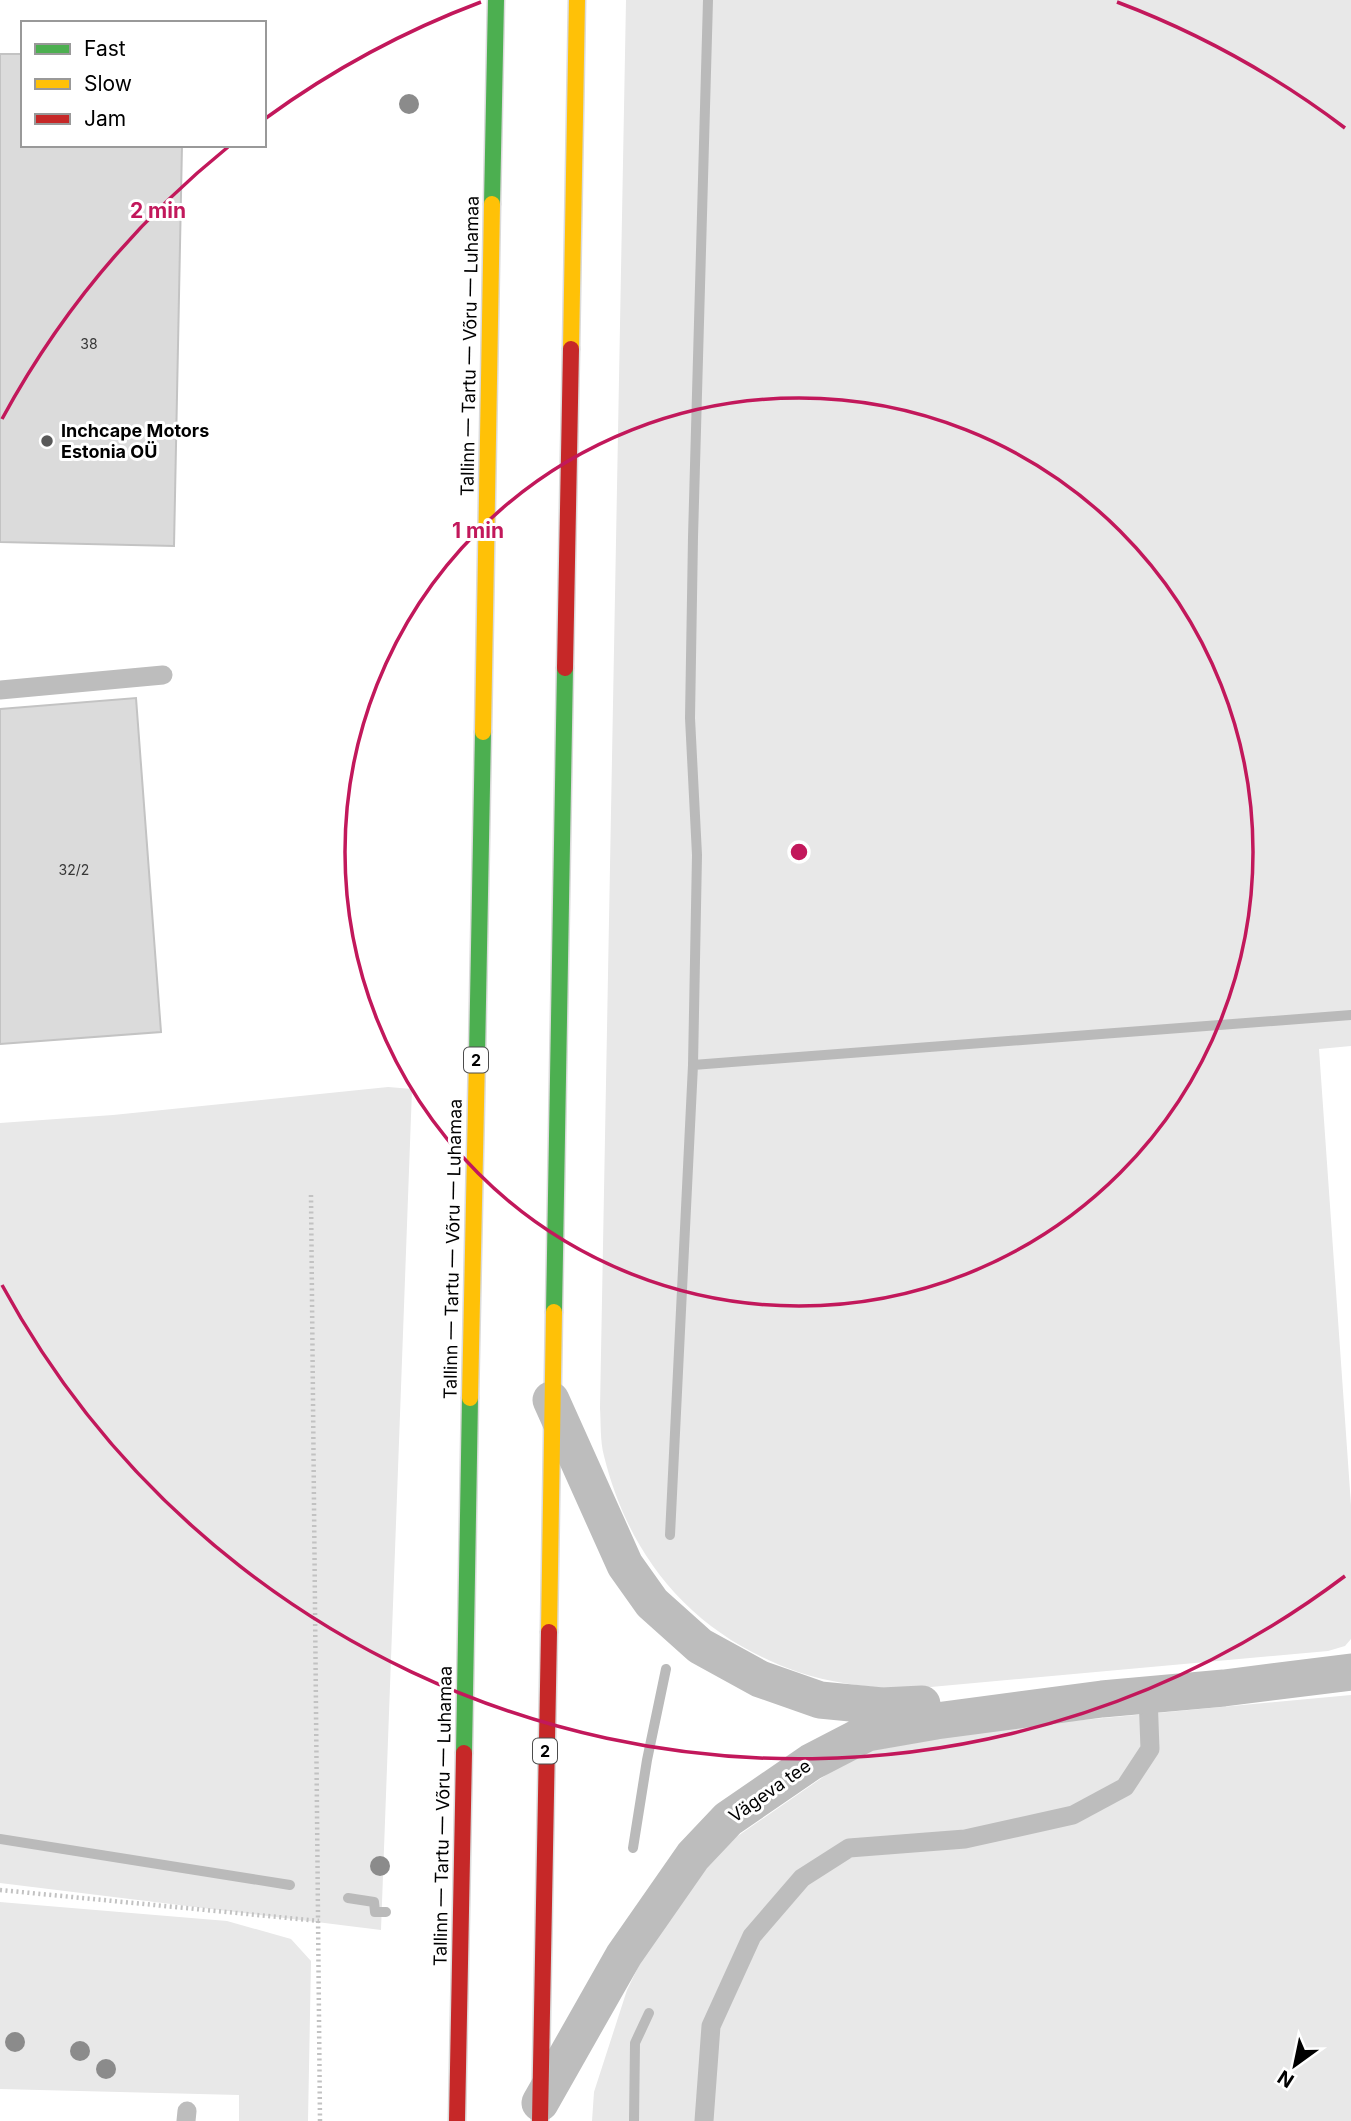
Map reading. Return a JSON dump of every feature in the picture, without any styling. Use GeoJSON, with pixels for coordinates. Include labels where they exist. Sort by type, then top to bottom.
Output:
{"type":"FeatureCollection","features":[{"type":"Feature","properties":{"kind":"highway","name":"Tallinn — Tartu — Võru — Luhamaa"},"geometry":{"type":"LineString","coordinates":[[457,2121],[496,0]]}},
{"type":"Feature","properties":{"kind":"highway","name":"2"},"geometry":{"type":"LineString","coordinates":[[540,2112],[576,0]]}},
{"type":"Feature","properties":{"kind":"street","name":"Vägeva tee"},"geometry":{"type":"LineString","coordinates":[[551,1399],[625,1564],[652,1603],[700,1646],[760,1679],[820,1700],[882,1706],[1102,1699]]}},
{"type":"Feature","properties":{"kind":"street","name":"Vägeva tee"},"geometry":{"type":"LineString","coordinates":[[540,2112],[630,1945],[693,1856],[728,1819],[811,1762],[867,1733],[936,1721],[1102,1699],[1351,1672]]}},
{"type":"Feature","properties":{"kind":"lane"},"geometry":{"type":"LineString","coordinates":[[0,690],[163,675]]}},
{"type":"Feature","properties":{"kind":"lane"},"geometry":{"type":"LineString","coordinates":[[704,2121],[711,2026],[752,1936],[802,1878],[849,1848],[965,1839],[1073,1815],[1125,1787],[1150,1749],[1148,1695]]}},
{"type":"Feature","properties":{"kind":"path"},"geometry":{"type":"LineString","coordinates":[[311,1195],[320,2121]]}},
{"type":"Feature","properties":{"kind":"path"},"geometry":{"type":"LineString","coordinates":[[0,1889],[319,1921]]}},
{"type":"Feature","properties":{"kind":"shaded area"},"geometry":{"type":"Polygon","coordinates":[[[626,0],[1351,0],[1351,1046],[1319,1049],[1351,1505],[1351,1639],[1345,1646],[1328,1651],[898,1690],[848,1684],[798,1672],[761,1657],[728,1638],[698,1616],[672,1590],[631,1529],[604,1456],[600,1408],[626,0]]]}},
{"type":"Feature","properties":{"kind":"shaded area"},"geometry":{"type":"Polygon","coordinates":[[[388,1087],[412,1089],[381,1930],[0,1883],[0,1123],[113,1115],[388,1087]]]}},
{"type":"Feature","properties":{"kind":"shaded area"},"geometry":{"type":"Polygon","coordinates":[[[1351,1695],[1351,2121],[592,2121],[594,2092],[627,1990],[653,1937],[672,1908],[729,1842],[839,1766],[869,1751],[996,1728],[1351,1695]]]}},
{"type":"Feature","properties":{"kind":"shaded area"},"geometry":{"type":"Polygon","coordinates":[[[0,1902],[227,1921],[291,1939],[311,1961],[308,2121],[239,2121],[239,2095],[0,2089],[0,1902]]]}},
{"type":"Feature","properties":{"kind":"building"},"geometry":{"type":"Polygon","coordinates":[[[0,54],[21,54],[21,147],[182,147],[174,546],[0,542],[0,54]]]}},
{"type":"Feature","properties":{"kind":"building"},"geometry":{"type":"Polygon","coordinates":[[[136,698],[161,1032],[0,1044],[0,709],[136,698]]]}},
{"type":"Feature","properties":{"kind":"waterway"},"geometry":{"type":"LineString","coordinates":[[670,1535],[693,1065],[697,855],[690,718],[708,0]]}},
{"type":"Feature","properties":{"kind":"waterway"},"geometry":{"type":"LineString","coordinates":[[693,1065],[1351,1015]]}},
{"type":"Feature","properties":{"kind":"waterway"},"geometry":{"type":"LineString","coordinates":[[633,1848],[647,1760],[666,1669]]}},
{"type":"Feature","properties":{"kind":"waterway"},"geometry":{"type":"LineString","coordinates":[[0,1839],[290,1885]]}},
{"type":"Feature","properties":{"kind":"waterway"},"geometry":{"type":"LineString","coordinates":[[348,1898],[374,1902],[375,1912],[386,1912]]}},
{"type":"Feature","properties":{"kind":"waterway"},"geometry":{"type":"LineString","coordinates":[[634,2121],[635,2043],[649,2013]]}},
{"type":"Feature","properties":{"kind":"traffic: fast"},"geometry":{"type":"LineString","coordinates":[[492,204],[496,0]]}},
{"type":"Feature","properties":{"kind":"traffic: fast"},"geometry":{"type":"LineString","coordinates":[[554,1312],[565,668]]}},
{"type":"Feature","properties":{"kind":"traffic: fast"},"geometry":{"type":"LineString","coordinates":[[477,1056],[483,732]]}},
{"type":"Feature","properties":{"kind":"traffic: fast"},"geometry":{"type":"LineString","coordinates":[[464,1753],[470,1398]]}},
{"type":"Feature","properties":{"kind":"traffic: slow"},"geometry":{"type":"LineString","coordinates":[[571,349],[577,0]]}},
{"type":"Feature","properties":{"kind":"traffic: slow"},"geometry":{"type":"LineString","coordinates":[[483,732],[492,204]]}},
{"type":"Feature","properties":{"kind":"traffic: slow"},"geometry":{"type":"LineString","coordinates":[[470,1398],[477,1056]]}},
{"type":"Feature","properties":{"kind":"traffic: slow"},"geometry":{"type":"LineString","coordinates":[[549,1632],[554,1312]]}},
{"type":"Feature","properties":{"kind":"traffic: jam"},"geometry":{"type":"LineString","coordinates":[[565,668],[571,349]]}},
{"type":"Feature","properties":{"kind":"traffic: jam"},"geometry":{"type":"LineString","coordinates":[[540,2121],[549,1632]]}},
{"type":"Feature","properties":{"kind":"traffic: jam"},"geometry":{"type":"LineString","coordinates":[[457,2121],[464,1753]]}},
{"type":"Feature","properties":{"kind":"place","name":"Inchcape Motors Estonia OÜ"},"geometry":{"type":"Point","coordinates":[47,441]}}]}
